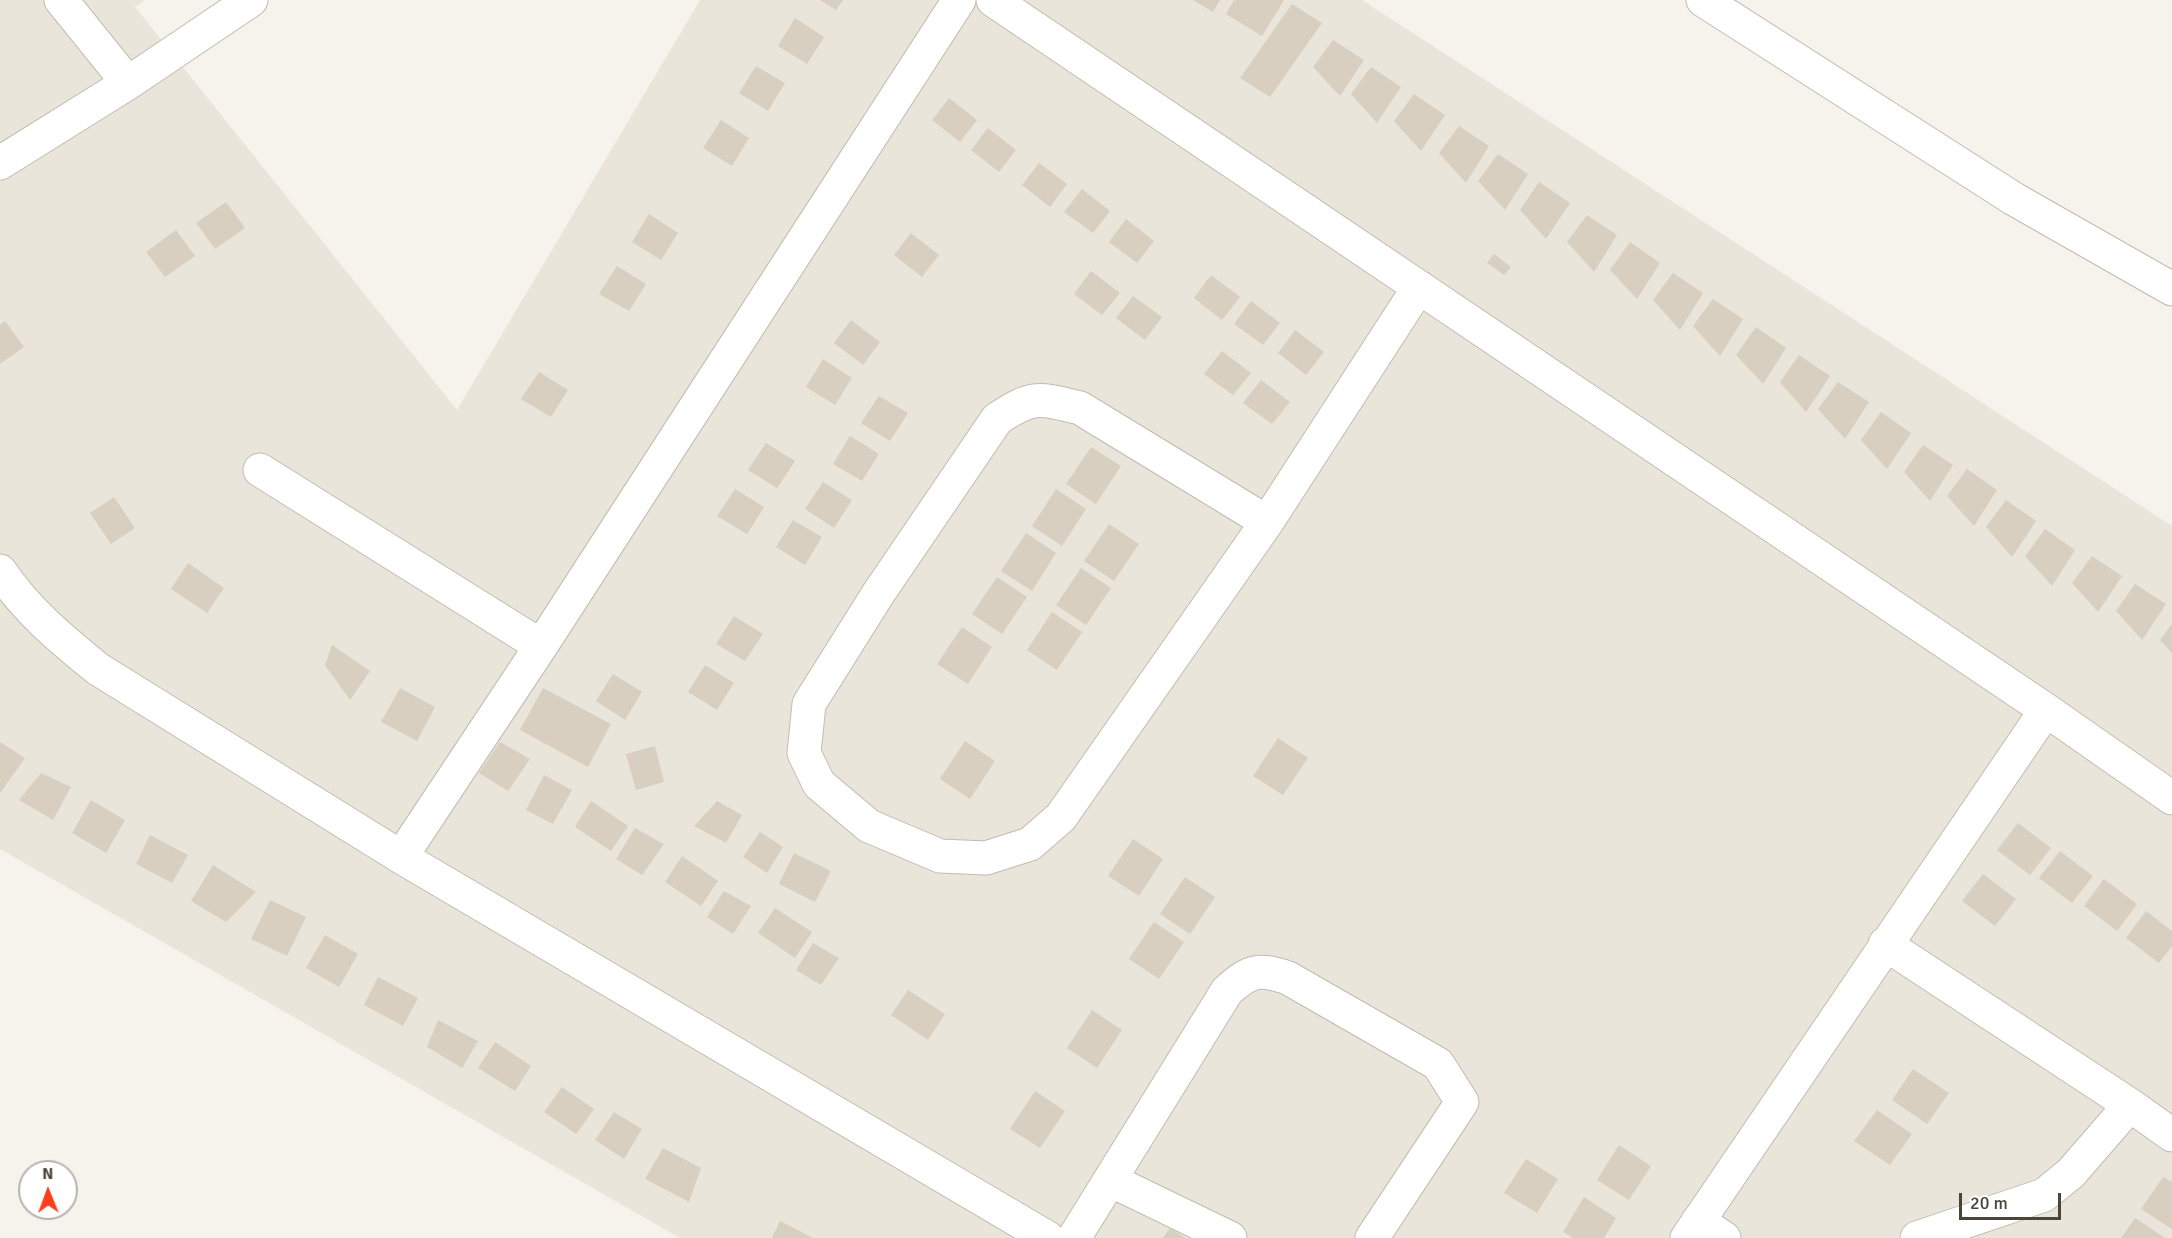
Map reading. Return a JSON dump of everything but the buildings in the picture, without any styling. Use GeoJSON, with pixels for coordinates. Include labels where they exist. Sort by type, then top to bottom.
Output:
{"type":"FeatureCollection","features":[{"type":"Feature","properties":{"kind":"street"},"geometry":{"type":"LineString","coordinates":[[61,0],[128,83]]}},
{"type":"Feature","properties":{"kind":"street"},"geometry":{"type":"LineString","coordinates":[[0,163],[128,83],[251,0]]}},
{"type":"Feature","properties":{"kind":"street"},"geometry":{"type":"LineString","coordinates":[[401,857],[542,646],[959,0]]}},
{"type":"Feature","properties":{"kind":"street"},"geometry":{"type":"LineString","coordinates":[[993,0],[2046,710],[2172,798]]}},
{"type":"Feature","properties":{"kind":"street"},"geometry":{"type":"LineString","coordinates":[[1702,0],[2014,199],[2172,289]]}},
{"type":"Feature","properties":{"kind":"street"},"geometry":{"type":"LineString","coordinates":[[1267,522],[1080,408],[1049,400],[1023,401],[997,419],[878,594],[809,704],[804,753],[819,784],[869,826],[940,856],[986,858],[1029,844],[1060,817],[1267,522],[1419,287]]}},
{"type":"Feature","properties":{"kind":"street"},"geometry":{"type":"LineString","coordinates":[[260,470],[542,646]]}},
{"type":"Feature","properties":{"kind":"street"},"geometry":{"type":"LineString","coordinates":[[0,571],[17,596],[53,634],[98,669],[401,857],[1048,1238]]}},
{"type":"Feature","properties":{"kind":"street"},"geometry":{"type":"LineString","coordinates":[[1703,1232],[1885,944],[2046,710]]}},
{"type":"Feature","properties":{"kind":"street"},"geometry":{"type":"LineString","coordinates":[[1885,944],[2130,1105],[2172,1136]]}},
{"type":"Feature","properties":{"kind":"street"},"geometry":{"type":"LineString","coordinates":[[1074,1238],[1227,991],[1243,976],[1266,970],[1288,978],[1438,1064],[1462,1102],[1372,1238]]}},
{"type":"Feature","properties":{"kind":"street"},"geometry":{"type":"LineString","coordinates":[[1917,1238],[2044,1194],[2071,1173],[2130,1105]]}},
{"type":"Feature","properties":{"kind":"street"},"geometry":{"type":"LineString","coordinates":[[1110,1180],[1230,1238]]}},
{"type":"Feature","properties":{"kind":"shaded area"},"geometry":{"type":"Polygon","coordinates":[[[0,0],[145,0],[135,7],[457,410],[700,0],[1362,0],[2172,526],[2172,1238],[680,1238],[0,849],[0,0]]]}}]}
